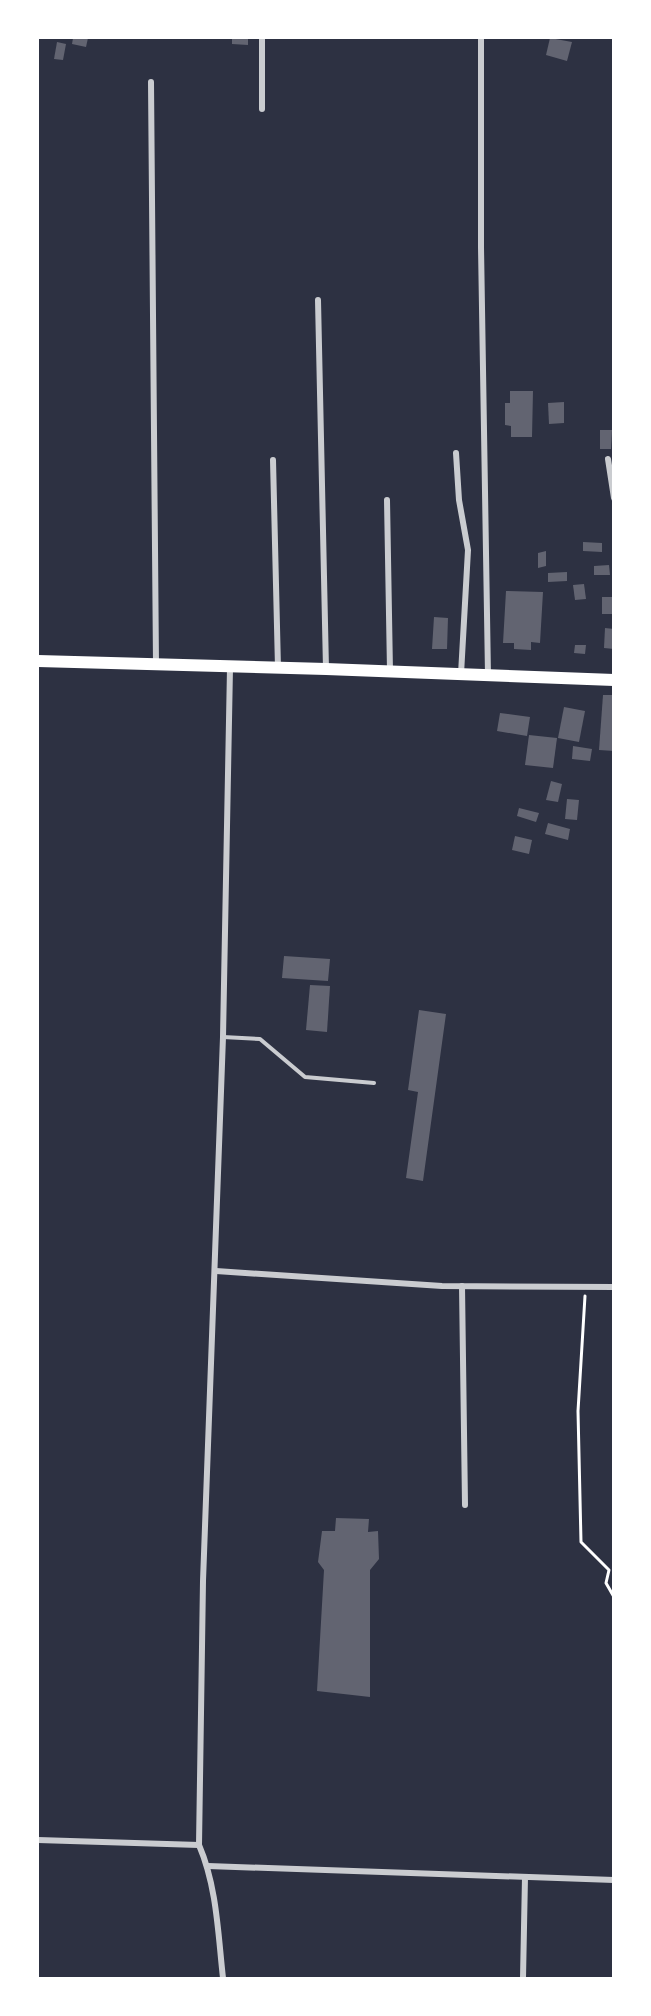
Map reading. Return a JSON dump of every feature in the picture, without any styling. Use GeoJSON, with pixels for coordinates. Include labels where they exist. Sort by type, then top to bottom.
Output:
{"type":"FeatureCollection","features":[{"type":"Feature","properties":{"kind":"main road"},"geometry":{"type":"LineString","coordinates":[[38,661],[614,680]]}},
{"type":"Feature","properties":{"kind":"street"},"geometry":{"type":"LineString","coordinates":[[262,38],[262,109]]}},
{"type":"Feature","properties":{"kind":"street"},"geometry":{"type":"LineString","coordinates":[[481,38],[481,247],[488,676]]}},
{"type":"Feature","properties":{"kind":"street"},"geometry":{"type":"LineString","coordinates":[[151,82],[156,664]]}},
{"type":"Feature","properties":{"kind":"street"},"geometry":{"type":"LineString","coordinates":[[318,300],[326,669]]}},
{"type":"Feature","properties":{"kind":"street"},"geometry":{"type":"LineString","coordinates":[[456,453],[459,500],[468,550],[461,675]]}},
{"type":"Feature","properties":{"kind":"street"},"geometry":{"type":"LineString","coordinates":[[608,459],[614,498]]}},
{"type":"Feature","properties":{"kind":"street"},"geometry":{"type":"LineString","coordinates":[[273,460],[278,668]]}},
{"type":"Feature","properties":{"kind":"street"},"geometry":{"type":"LineString","coordinates":[[387,500],[390,672]]}},
{"type":"Feature","properties":{"kind":"street"},"geometry":{"type":"LineString","coordinates":[[223,1978],[208,1866],[199,1845],[203,1581],[223,1037],[230,668]]}},
{"type":"Feature","properties":{"kind":"street"},"geometry":{"type":"LineString","coordinates":[[216,1271],[462,1286],[614,1287]]}},
{"type":"Feature","properties":{"kind":"street"},"geometry":{"type":"LineString","coordinates":[[462,1286],[465,1505]]}},
{"type":"Feature","properties":{"kind":"street"},"geometry":{"type":"LineString","coordinates":[[38,1840],[199,1845]]}},
{"type":"Feature","properties":{"kind":"street"},"geometry":{"type":"LineString","coordinates":[[208,1866],[614,1880]]}},
{"type":"Feature","properties":{"kind":"street"},"geometry":{"type":"LineString","coordinates":[[523,1978],[525,1877]]}},
{"type":"Feature","properties":{"kind":"lane"},"geometry":{"type":"LineString","coordinates":[[223,1037],[260,1039],[305,1077],[374,1083]]}},
{"type":"Feature","properties":{"kind":"path"},"geometry":{"type":"LineString","coordinates":[[585,1286],[578,1411],[581,1542],[609,1569],[606,1584],[614,1597]]}},
{"type":"Feature","properties":{"kind":"building"},"geometry":{"type":"Polygon","coordinates":[[[73,38],[88,38],[86,47],[72,44],[73,38]]]}},
{"type":"Feature","properties":{"kind":"building"},"geometry":{"type":"Polygon","coordinates":[[[232,38],[248,38],[248,45],[232,44],[232,38]]]}},
{"type":"Feature","properties":{"kind":"building"},"geometry":{"type":"Polygon","coordinates":[[[550,38],[572,42],[567,61],[546,55],[550,38]]]}},
{"type":"Feature","properties":{"kind":"building"},"geometry":{"type":"Polygon","coordinates":[[[57,42],[66,44],[63,60],[54,59],[57,42]]]}},
{"type":"Feature","properties":{"kind":"building"},"geometry":{"type":"Polygon","coordinates":[[[510,391],[533,391],[532,437],[511,437],[511,426],[505,425],[505,403],[510,403],[510,391]]]}},
{"type":"Feature","properties":{"kind":"building"},"geometry":{"type":"Polygon","coordinates":[[[564,402],[564,423],[549,424],[548,403],[564,402]]]}},
{"type":"Feature","properties":{"kind":"building"},"geometry":{"type":"Polygon","coordinates":[[[600,430],[612,430],[611,449],[600,449],[600,430]]]}},
{"type":"Feature","properties":{"kind":"building"},"geometry":{"type":"Polygon","coordinates":[[[583,542],[602,543],[602,552],[583,551],[583,542]]]}},
{"type":"Feature","properties":{"kind":"building"},"geometry":{"type":"Polygon","coordinates":[[[546,551],[546,566],[538,568],[538,553],[546,551]]]}},
{"type":"Feature","properties":{"kind":"building"},"geometry":{"type":"Polygon","coordinates":[[[609,565],[610,575],[594,575],[594,566],[609,565]]]}},
{"type":"Feature","properties":{"kind":"building"},"geometry":{"type":"Polygon","coordinates":[[[567,572],[567,581],[548,582],[548,573],[567,572]]]}},
{"type":"Feature","properties":{"kind":"building"},"geometry":{"type":"Polygon","coordinates":[[[584,584],[586,599],[575,600],[573,585],[584,584]]]}},
{"type":"Feature","properties":{"kind":"building"},"geometry":{"type":"Polygon","coordinates":[[[506,591],[543,592],[540,643],[531,642],[531,650],[514,649],[514,643],[503,643],[506,591]]]}},
{"type":"Feature","properties":{"kind":"building"},"geometry":{"type":"Polygon","coordinates":[[[602,597],[612,597],[612,614],[602,614],[602,597]]]}},
{"type":"Feature","properties":{"kind":"building"},"geometry":{"type":"Polygon","coordinates":[[[434,617],[448,618],[447,649],[432,649],[434,617]]]}},
{"type":"Feature","properties":{"kind":"building"},"geometry":{"type":"Polygon","coordinates":[[[605,628],[614,629],[614,649],[604,648],[605,628]]]}},
{"type":"Feature","properties":{"kind":"building"},"geometry":{"type":"Polygon","coordinates":[[[575,645],[586,645],[585,654],[574,653],[575,645]]]}},
{"type":"Feature","properties":{"kind":"building"},"geometry":{"type":"Polygon","coordinates":[[[603,695],[614,695],[614,751],[599,750],[603,695]]]}},
{"type":"Feature","properties":{"kind":"building"},"geometry":{"type":"Polygon","coordinates":[[[564,707],[585,711],[579,742],[558,738],[564,707]]]}},
{"type":"Feature","properties":{"kind":"building"},"geometry":{"type":"Polygon","coordinates":[[[500,713],[530,717],[527,736],[497,731],[500,713]]]}},
{"type":"Feature","properties":{"kind":"building"},"geometry":{"type":"Polygon","coordinates":[[[529,735],[557,738],[553,768],[525,765],[529,735]]]}},
{"type":"Feature","properties":{"kind":"building"},"geometry":{"type":"Polygon","coordinates":[[[573,746],[592,749],[590,761],[572,759],[573,746]]]}},
{"type":"Feature","properties":{"kind":"building"},"geometry":{"type":"Polygon","coordinates":[[[551,781],[562,784],[558,802],[546,800],[551,781]]]}},
{"type":"Feature","properties":{"kind":"building"},"geometry":{"type":"Polygon","coordinates":[[[567,799],[579,800],[577,820],[565,819],[567,799]]]}},
{"type":"Feature","properties":{"kind":"building"},"geometry":{"type":"Polygon","coordinates":[[[519,808],[539,813],[536,822],[517,816],[519,808]]]}},
{"type":"Feature","properties":{"kind":"building"},"geometry":{"type":"Polygon","coordinates":[[[548,823],[570,829],[568,840],[545,834],[548,823]]]}},
{"type":"Feature","properties":{"kind":"building"},"geometry":{"type":"Polygon","coordinates":[[[515,836],[532,840],[529,854],[512,850],[515,836]]]}},
{"type":"Feature","properties":{"kind":"building"},"geometry":{"type":"Polygon","coordinates":[[[284,956],[330,959],[328,981],[282,978],[284,956]]]}},
{"type":"Feature","properties":{"kind":"building"},"geometry":{"type":"Polygon","coordinates":[[[310,985],[330,986],[327,1032],[306,1030],[310,985]]]}},
{"type":"Feature","properties":{"kind":"building"},"geometry":{"type":"Polygon","coordinates":[[[419,1010],[446,1014],[423,1181],[406,1178],[418,1092],[408,1090],[419,1010]]]}},
{"type":"Feature","properties":{"kind":"building"},"geometry":{"type":"Polygon","coordinates":[[[336,1518],[369,1519],[368,1532],[378,1531],[379,1559],[370,1570],[370,1697],[317,1691],[324,1570],[318,1562],[322,1531],[335,1531],[336,1518]]]}}]}
